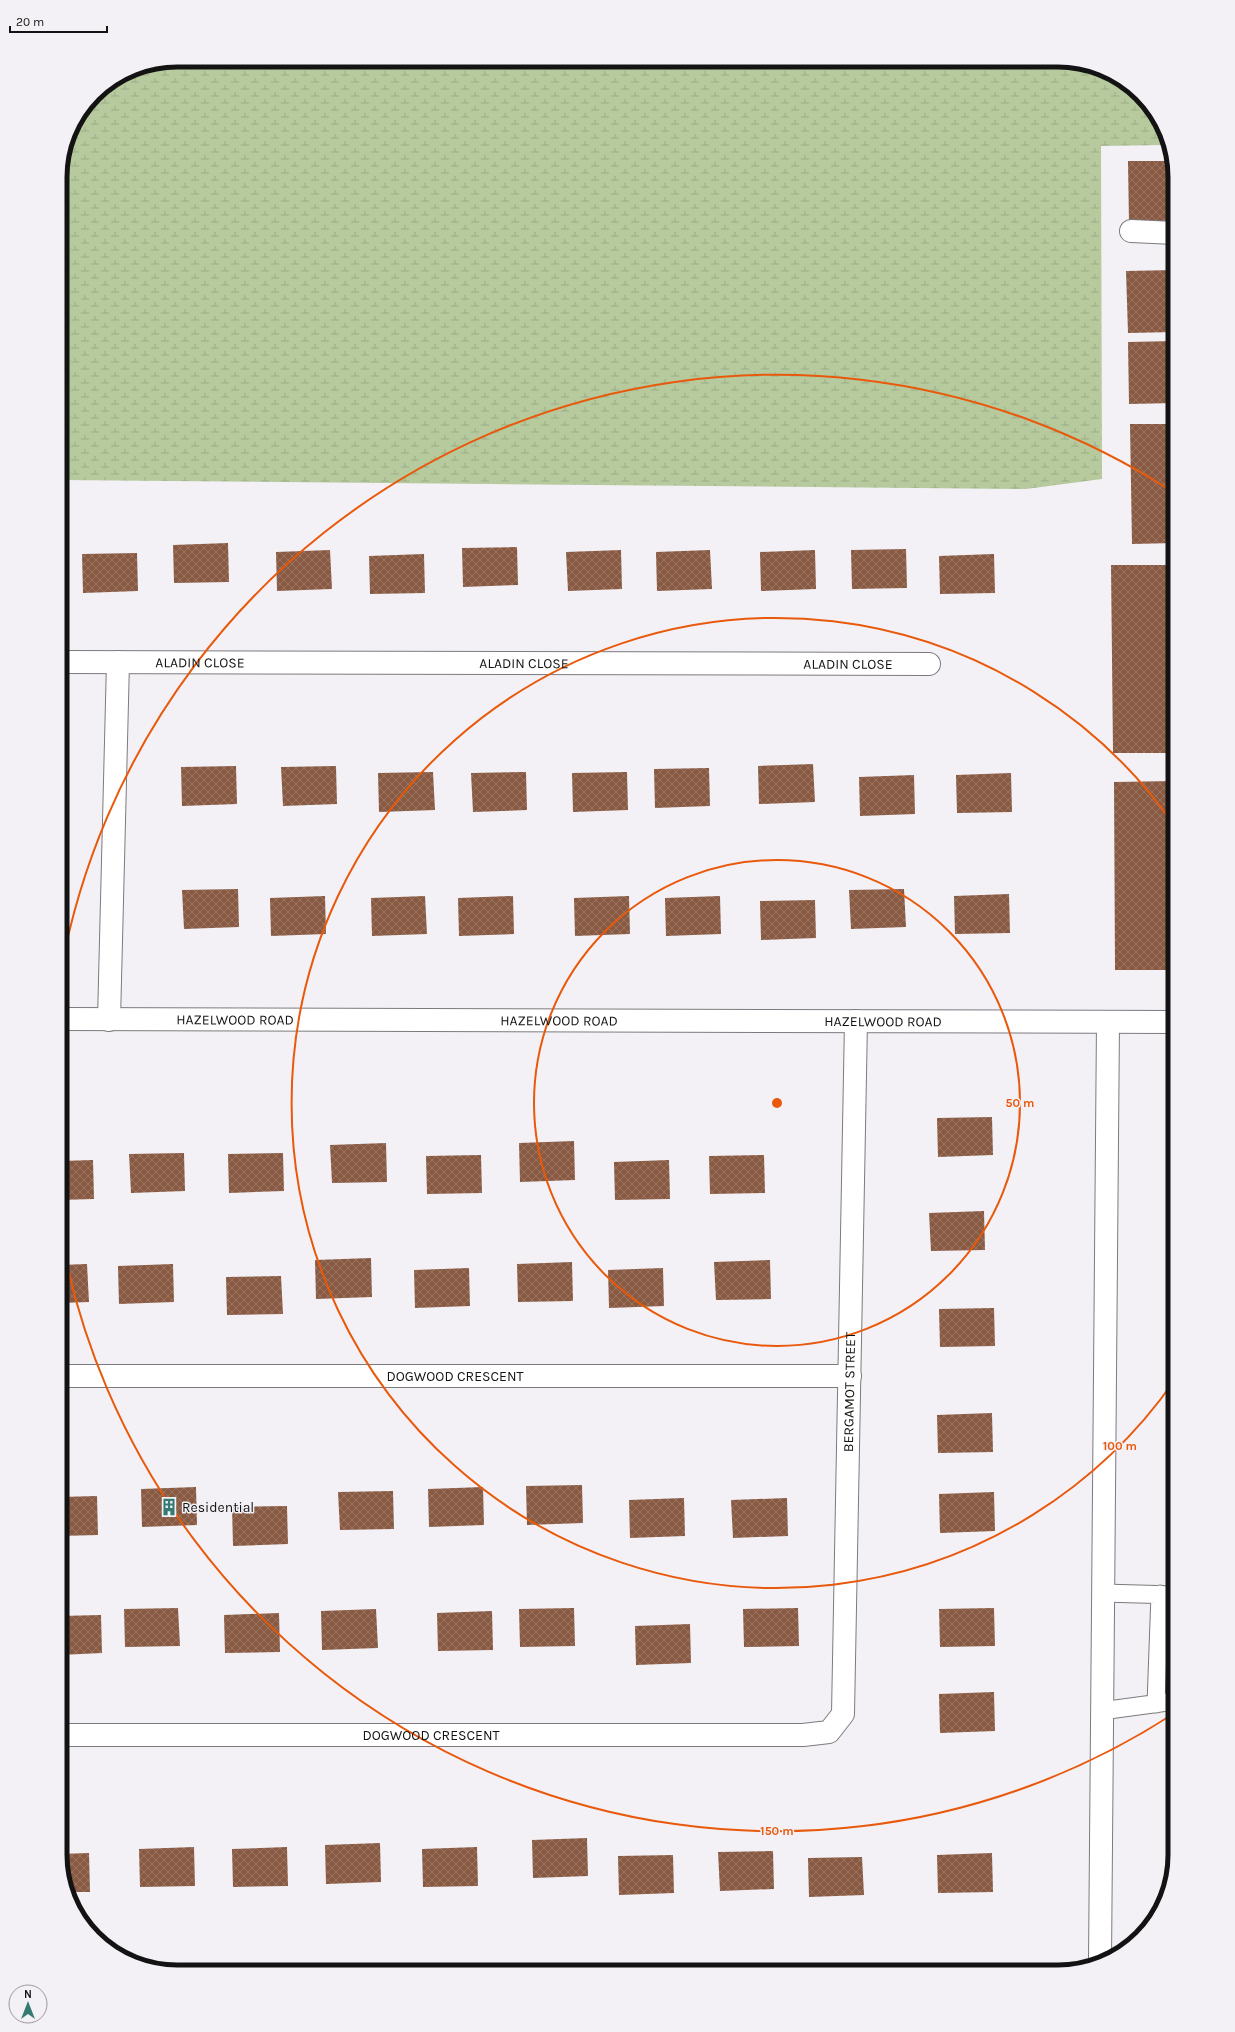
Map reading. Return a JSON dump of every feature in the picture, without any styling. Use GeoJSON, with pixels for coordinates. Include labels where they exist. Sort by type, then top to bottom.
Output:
{"type":"FeatureCollection","features":[{"type":"Feature","properties":{"kind":"street"},"geometry":{"type":"LineString","coordinates":[[1131,231],[1168,233]]}},
{"type":"Feature","properties":{"kind":"street","name":"ALADIN CLOSE"},"geometry":{"type":"LineString","coordinates":[[67,662],[930,664]]}},
{"type":"Feature","properties":{"kind":"street"},"geometry":{"type":"LineString","coordinates":[[109,1020],[118,662]]}},
{"type":"Feature","properties":{"kind":"street","name":"HAZELWOOD ROAD"},"geometry":{"type":"LineString","coordinates":[[67,1020],[1168,1022]]}},
{"type":"Feature","properties":{"kind":"street","name":"BERGAMOT STREET"},"geometry":{"type":"LineString","coordinates":[[803,1735],[829,1732],[842,1714],[856,1021]]}},
{"type":"Feature","properties":{"kind":"street"},"geometry":{"type":"LineString","coordinates":[[1100,1957],[1108,1022]]}},
{"type":"Feature","properties":{"kind":"street","name":"DOGWOOD CRESCENT"},"geometry":{"type":"LineString","coordinates":[[67,1376],[850,1376]]}},
{"type":"Feature","properties":{"kind":"street","name":"DOGWOOD CRESCENT"},"geometry":{"type":"LineString","coordinates":[[67,1735],[803,1735]]}},
{"type":"Feature","properties":{"kind":"lane"},"geometry":{"type":"LineString","coordinates":[[1102,1593],[1168,1594],[1156,1704]]}},
{"type":"Feature","properties":{"kind":"lane"},"geometry":{"type":"LineString","coordinates":[[1101,1711],[1168,1702]]}},
{"type":"Feature","properties":{"kind":"green space"},"geometry":{"type":"Polygon","coordinates":[[[177,67],[1065,67],[1079,69],[1107,78],[1130,94],[1141,105],[1157,128],[1163,145],[1101,146],[1102,479],[1026,489],[67,480],[67,170],[75,135],[86,116],[99,99],[128,78],[156,69],[177,67]]]}},
{"type":"Feature","properties":{"kind":"building"},"geometry":{"type":"Polygon","coordinates":[[[1128,161],[1167,161],[1168,223],[1129,224],[1128,161]]]}},
{"type":"Feature","properties":{"kind":"building"},"geometry":{"type":"Polygon","coordinates":[[[1168,270],[1168,332],[1128,333],[1126,271],[1168,270]]]}},
{"type":"Feature","properties":{"kind":"building"},"geometry":{"type":"Polygon","coordinates":[[[1168,341],[1168,403],[1129,404],[1128,342],[1168,341]]]}},
{"type":"Feature","properties":{"kind":"building"},"geometry":{"type":"Polygon","coordinates":[[[1130,424],[1168,424],[1168,543],[1132,544],[1130,424]]]}},
{"type":"Feature","properties":{"kind":"building"},"geometry":{"type":"Polygon","coordinates":[[[228,543],[229,582],[174,583],[173,545],[228,543]]]}},
{"type":"Feature","properties":{"kind":"building"},"geometry":{"type":"Polygon","coordinates":[[[517,547],[518,585],[463,587],[462,548],[517,547]]]}},
{"type":"Feature","properties":{"kind":"building"},"geometry":{"type":"Polygon","coordinates":[[[906,549],[907,588],[852,589],[851,550],[906,549]]]}},
{"type":"Feature","properties":{"kind":"building"},"geometry":{"type":"Polygon","coordinates":[[[330,550],[332,589],[277,591],[276,552],[330,550]]]}},
{"type":"Feature","properties":{"kind":"building"},"geometry":{"type":"Polygon","coordinates":[[[621,550],[622,589],[568,591],[566,552],[621,550]]]}},
{"type":"Feature","properties":{"kind":"building"},"geometry":{"type":"Polygon","coordinates":[[[710,550],[712,589],[657,591],[656,552],[710,550]]]}},
{"type":"Feature","properties":{"kind":"building"},"geometry":{"type":"Polygon","coordinates":[[[815,550],[816,589],[761,591],[760,552],[815,550]]]}},
{"type":"Feature","properties":{"kind":"building"},"geometry":{"type":"Polygon","coordinates":[[[137,553],[138,591],[83,593],[82,554],[137,553]]]}},
{"type":"Feature","properties":{"kind":"building"},"geometry":{"type":"Polygon","coordinates":[[[424,554],[425,593],[370,594],[369,556],[424,554]]]}},
{"type":"Feature","properties":{"kind":"building"},"geometry":{"type":"Polygon","coordinates":[[[994,554],[995,593],[940,594],[939,556],[994,554]]]}},
{"type":"Feature","properties":{"kind":"building"},"geometry":{"type":"Polygon","coordinates":[[[1111,565],[1168,565],[1168,753],[1113,753],[1111,565]]]}},
{"type":"Feature","properties":{"kind":"building"},"geometry":{"type":"Polygon","coordinates":[[[813,764],[815,802],[759,804],[758,766],[813,764]]]}},
{"type":"Feature","properties":{"kind":"building"},"geometry":{"type":"Polygon","coordinates":[[[236,766],[237,804],[182,806],[181,767],[236,766]]]}},
{"type":"Feature","properties":{"kind":"building"},"geometry":{"type":"Polygon","coordinates":[[[336,766],[337,804],[283,806],[281,767],[336,766]]]}},
{"type":"Feature","properties":{"kind":"building"},"geometry":{"type":"Polygon","coordinates":[[[709,768],[710,806],[655,808],[654,769],[709,768]]]}},
{"type":"Feature","properties":{"kind":"building"},"geometry":{"type":"Polygon","coordinates":[[[433,772],[435,810],[379,812],[378,773],[433,772]]]}},
{"type":"Feature","properties":{"kind":"building"},"geometry":{"type":"Polygon","coordinates":[[[526,772],[527,810],[473,812],[471,773],[526,772]]]}},
{"type":"Feature","properties":{"kind":"building"},"geometry":{"type":"Polygon","coordinates":[[[627,772],[628,810],[573,812],[572,773],[627,772]]]}},
{"type":"Feature","properties":{"kind":"building"},"geometry":{"type":"Polygon","coordinates":[[[1011,773],[1012,812],[957,813],[956,775],[1011,773]]]}},
{"type":"Feature","properties":{"kind":"building"},"geometry":{"type":"Polygon","coordinates":[[[914,775],[915,814],[860,816],[859,777],[914,775]]]}},
{"type":"Feature","properties":{"kind":"building"},"geometry":{"type":"Polygon","coordinates":[[[1168,781],[1168,970],[1115,970],[1114,782],[1168,781]]]}},
{"type":"Feature","properties":{"kind":"building"},"geometry":{"type":"Polygon","coordinates":[[[238,889],[239,927],[184,929],[182,890],[238,889]]]}},
{"type":"Feature","properties":{"kind":"building"},"geometry":{"type":"Polygon","coordinates":[[[904,889],[906,927],[851,929],[849,890],[904,889]]]}},
{"type":"Feature","properties":{"kind":"building"},"geometry":{"type":"Polygon","coordinates":[[[1009,894],[1010,933],[955,934],[954,896],[1009,894]]]}},
{"type":"Feature","properties":{"kind":"building"},"geometry":{"type":"Polygon","coordinates":[[[325,896],[326,934],[271,936],[270,898],[325,896]]]}},
{"type":"Feature","properties":{"kind":"building"},"geometry":{"type":"Polygon","coordinates":[[[425,896],[427,934],[372,936],[371,898],[425,896]]]}},
{"type":"Feature","properties":{"kind":"building"},"geometry":{"type":"Polygon","coordinates":[[[513,896],[514,934],[459,936],[458,898],[513,896]]]}},
{"type":"Feature","properties":{"kind":"building"},"geometry":{"type":"Polygon","coordinates":[[[629,896],[630,934],[575,936],[574,898],[629,896]]]}},
{"type":"Feature","properties":{"kind":"building"},"geometry":{"type":"Polygon","coordinates":[[[720,896],[721,934],[666,936],[665,898],[720,896]]]}},
{"type":"Feature","properties":{"kind":"building"},"geometry":{"type":"Polygon","coordinates":[[[815,900],[816,938],[761,940],[760,901],[815,900]]]}},
{"type":"Feature","properties":{"kind":"building"},"geometry":{"type":"Polygon","coordinates":[[[992,1117],[993,1155],[938,1157],[937,1118],[992,1117]]]}},
{"type":"Feature","properties":{"kind":"building"},"geometry":{"type":"Polygon","coordinates":[[[574,1141],[575,1180],[520,1182],[519,1143],[574,1141]]]}},
{"type":"Feature","properties":{"kind":"building"},"geometry":{"type":"Polygon","coordinates":[[[386,1143],[387,1182],[332,1183],[330,1145],[386,1143]]]}},
{"type":"Feature","properties":{"kind":"building"},"geometry":{"type":"Polygon","coordinates":[[[184,1153],[185,1191],[131,1193],[129,1154],[184,1153]]]}},
{"type":"Feature","properties":{"kind":"building"},"geometry":{"type":"Polygon","coordinates":[[[283,1153],[284,1191],[229,1193],[228,1154],[283,1153]]]}},
{"type":"Feature","properties":{"kind":"building"},"geometry":{"type":"Polygon","coordinates":[[[481,1155],[482,1193],[427,1194],[426,1156],[481,1155]]]}},
{"type":"Feature","properties":{"kind":"building"},"geometry":{"type":"Polygon","coordinates":[[[764,1155],[765,1193],[710,1194],[709,1156],[764,1155]]]}},
{"type":"Feature","properties":{"kind":"building"},"geometry":{"type":"Polygon","coordinates":[[[93,1160],[94,1199],[67,1200],[67,1161],[93,1160]]]}},
{"type":"Feature","properties":{"kind":"building"},"geometry":{"type":"Polygon","coordinates":[[[669,1160],[670,1199],[615,1200],[614,1162],[669,1160]]]}},
{"type":"Feature","properties":{"kind":"building"},"geometry":{"type":"Polygon","coordinates":[[[984,1211],[985,1250],[931,1251],[929,1213],[984,1211]]]}},
{"type":"Feature","properties":{"kind":"building"},"geometry":{"type":"Polygon","coordinates":[[[371,1258],[372,1297],[316,1299],[315,1260],[371,1258]]]}},
{"type":"Feature","properties":{"kind":"building"},"geometry":{"type":"Polygon","coordinates":[[[770,1260],[771,1299],[716,1300],[714,1262],[770,1260]]]}},
{"type":"Feature","properties":{"kind":"building"},"geometry":{"type":"Polygon","coordinates":[[[572,1262],[573,1301],[518,1302],[517,1264],[572,1262]]]}},
{"type":"Feature","properties":{"kind":"building"},"geometry":{"type":"Polygon","coordinates":[[[87,1264],[89,1302],[67,1303],[67,1265],[87,1264]]]}},
{"type":"Feature","properties":{"kind":"building"},"geometry":{"type":"Polygon","coordinates":[[[173,1264],[174,1302],[119,1304],[118,1266],[173,1264]]]}},
{"type":"Feature","properties":{"kind":"building"},"geometry":{"type":"Polygon","coordinates":[[[469,1268],[470,1306],[415,1308],[414,1270],[469,1268]]]}},
{"type":"Feature","properties":{"kind":"building"},"geometry":{"type":"Polygon","coordinates":[[[663,1268],[664,1306],[609,1308],[608,1270],[663,1268]]]}},
{"type":"Feature","properties":{"kind":"building"},"geometry":{"type":"Polygon","coordinates":[[[281,1276],[283,1314],[227,1315],[226,1277],[281,1276]]]}},
{"type":"Feature","properties":{"kind":"building"},"geometry":{"type":"Polygon","coordinates":[[[994,1308],[995,1346],[940,1347],[939,1309],[994,1308]]]}},
{"type":"Feature","properties":{"kind":"building"},"geometry":{"type":"Polygon","coordinates":[[[992,1413],[993,1452],[938,1453],[937,1415],[992,1413]]]}},
{"type":"Feature","properties":{"kind":"building"},"geometry":{"type":"Polygon","coordinates":[[[582,1485],[583,1523],[527,1525],[526,1486],[582,1485]]]}},
{"type":"Feature","properties":{"kind":"building","name":"Residential"},"geometry":{"type":"Polygon","coordinates":[[[196,1487],[197,1525],[142,1527],[141,1489],[196,1487]]]}},
{"type":"Feature","properties":{"kind":"building"},"geometry":{"type":"Polygon","coordinates":[[[483,1487],[484,1525],[429,1527],[428,1489],[483,1487]]]}},
{"type":"Feature","properties":{"kind":"building"},"geometry":{"type":"Polygon","coordinates":[[[393,1491],[394,1529],[340,1530],[338,1492],[393,1491]]]}},
{"type":"Feature","properties":{"kind":"building"},"geometry":{"type":"Polygon","coordinates":[[[994,1492],[995,1531],[940,1533],[939,1494],[994,1492]]]}},
{"type":"Feature","properties":{"kind":"building"},"geometry":{"type":"Polygon","coordinates":[[[97,1496],[98,1535],[67,1536],[67,1497],[97,1496]]]}},
{"type":"Feature","properties":{"kind":"building"},"geometry":{"type":"Polygon","coordinates":[[[684,1498],[685,1536],[630,1538],[629,1500],[684,1498]]]}},
{"type":"Feature","properties":{"kind":"building"},"geometry":{"type":"Polygon","coordinates":[[[787,1498],[788,1536],[733,1538],[731,1500],[787,1498]]]}},
{"type":"Feature","properties":{"kind":"building"},"geometry":{"type":"Polygon","coordinates":[[[287,1506],[288,1544],[233,1546],[232,1507],[287,1506]]]}},
{"type":"Feature","properties":{"kind":"building"},"geometry":{"type":"Polygon","coordinates":[[[178,1608],[180,1646],[125,1647],[124,1609],[178,1608]]]}},
{"type":"Feature","properties":{"kind":"building"},"geometry":{"type":"Polygon","coordinates":[[[574,1608],[575,1646],[520,1647],[519,1609],[574,1608]]]}},
{"type":"Feature","properties":{"kind":"building"},"geometry":{"type":"Polygon","coordinates":[[[798,1608],[799,1646],[744,1647],[743,1609],[798,1608]]]}},
{"type":"Feature","properties":{"kind":"building"},"geometry":{"type":"Polygon","coordinates":[[[994,1608],[995,1646],[940,1647],[939,1609],[994,1608]]]}},
{"type":"Feature","properties":{"kind":"building"},"geometry":{"type":"Polygon","coordinates":[[[376,1609],[378,1648],[322,1650],[321,1611],[376,1609]]]}},
{"type":"Feature","properties":{"kind":"building"},"geometry":{"type":"Polygon","coordinates":[[[492,1611],[493,1650],[438,1651],[437,1613],[492,1611]]]}},
{"type":"Feature","properties":{"kind":"building"},"geometry":{"type":"Polygon","coordinates":[[[279,1613],[280,1652],[225,1653],[224,1615],[279,1613]]]}},
{"type":"Feature","properties":{"kind":"building"},"geometry":{"type":"Polygon","coordinates":[[[101,1615],[102,1653],[67,1655],[67,1616],[101,1615]]]}},
{"type":"Feature","properties":{"kind":"building"},"geometry":{"type":"Polygon","coordinates":[[[690,1624],[691,1663],[636,1665],[635,1626],[690,1624]]]}},
{"type":"Feature","properties":{"kind":"building"},"geometry":{"type":"Polygon","coordinates":[[[994,1692],[995,1731],[940,1733],[939,1694],[994,1692]]]}},
{"type":"Feature","properties":{"kind":"building"},"geometry":{"type":"Polygon","coordinates":[[[587,1838],[588,1876],[533,1878],[532,1840],[587,1838]]]}},
{"type":"Feature","properties":{"kind":"building"},"geometry":{"type":"Polygon","coordinates":[[[380,1843],[381,1882],[326,1884],[325,1845],[380,1843]]]}},
{"type":"Feature","properties":{"kind":"building"},"geometry":{"type":"Polygon","coordinates":[[[194,1847],[195,1886],[140,1887],[139,1849],[194,1847]]]}},
{"type":"Feature","properties":{"kind":"building"},"geometry":{"type":"Polygon","coordinates":[[[287,1847],[288,1886],[233,1887],[232,1849],[287,1847]]]}},
{"type":"Feature","properties":{"kind":"building"},"geometry":{"type":"Polygon","coordinates":[[[477,1847],[478,1886],[423,1887],[422,1849],[477,1847]]]}},
{"type":"Feature","properties":{"kind":"building"},"geometry":{"type":"Polygon","coordinates":[[[773,1851],[774,1889],[720,1891],[718,1852],[773,1851]]]}},
{"type":"Feature","properties":{"kind":"building"},"geometry":{"type":"Polygon","coordinates":[[[89,1853],[90,1892],[74,1892],[69,1876],[67,1854],[89,1853]]]}},
{"type":"Feature","properties":{"kind":"building"},"geometry":{"type":"Polygon","coordinates":[[[992,1853],[993,1892],[938,1893],[937,1855],[992,1853]]]}},
{"type":"Feature","properties":{"kind":"building"},"geometry":{"type":"Polygon","coordinates":[[[673,1855],[674,1893],[619,1895],[618,1856],[673,1855]]]}},
{"type":"Feature","properties":{"kind":"building"},"geometry":{"type":"Polygon","coordinates":[[[862,1857],[864,1895],[809,1897],[808,1858],[862,1857]]]}},
{"type":"Feature","properties":{"kind":"place","name":"Residential"},"geometry":{"type":"Point","coordinates":[169,1507]}}]}
